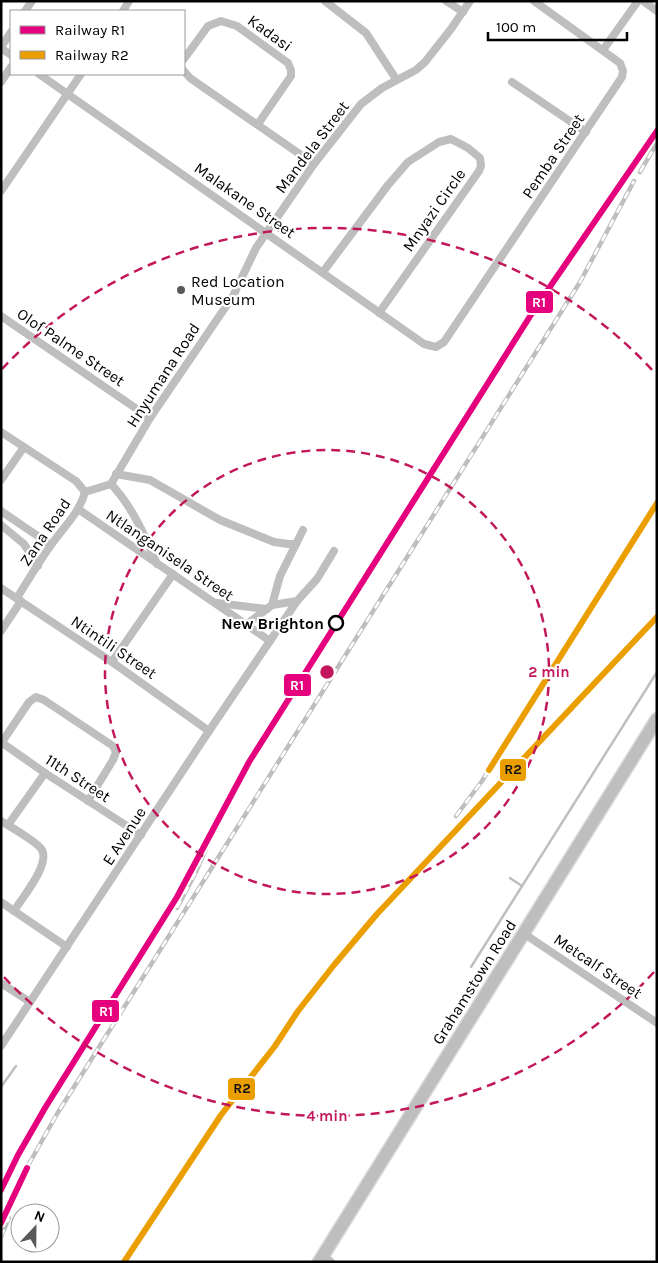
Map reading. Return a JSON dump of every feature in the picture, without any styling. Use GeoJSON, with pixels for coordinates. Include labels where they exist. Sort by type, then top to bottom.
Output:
{"type":"FeatureCollection","features":[{"type":"Feature","properties":{"kind":"main road","name":"Grahamstown Road"},"geometry":{"type":"LineString","coordinates":[[324,1260],[523,933],[657,719]]}},
{"type":"Feature","properties":{"kind":"street"},"geometry":{"type":"LineString","coordinates":[[325,1],[366,33],[396,80]]}},
{"type":"Feature","properties":{"kind":"street"},"geometry":{"type":"LineString","coordinates":[[446,1],[463,12]]}},
{"type":"Feature","properties":{"kind":"street","name":"Mandela Street"},"geometry":{"type":"LineString","coordinates":[[267,233],[314,164],[354,111],[370,96],[416,70],[425,62],[470,1]]}},
{"type":"Feature","properties":{"kind":"street","name":"Pemba Street"},"geometry":{"type":"LineString","coordinates":[[436,347],[444,342],[622,78],[623,71],[620,63],[534,1]]}},
{"type":"Feature","properties":{"kind":"street"},"geometry":{"type":"LineString","coordinates":[[603,50],[638,1]]}},
{"type":"Feature","properties":{"kind":"street"},"geometry":{"type":"LineString","coordinates":[[643,1],[657,11]]}},
{"type":"Feature","properties":{"kind":"street","name":"Kadasi"},"geometry":{"type":"LineString","coordinates":[[185,58],[208,26],[221,20],[237,26],[288,63],[291,70],[290,76],[258,124]]}},
{"type":"Feature","properties":{"kind":"street"},"geometry":{"type":"LineString","coordinates":[[1,48],[10,34]]}},
{"type":"Feature","properties":{"kind":"street"},"geometry":{"type":"LineString","coordinates":[[1,82],[10,69]]}},
{"type":"Feature","properties":{"kind":"street"},"geometry":{"type":"LineString","coordinates":[[185,72],[190,78],[314,164]]}},
{"type":"Feature","properties":{"kind":"street","name":"Malakane Street"},"geometry":{"type":"LineString","coordinates":[[41,75],[424,344],[436,347]]}},
{"type":"Feature","properties":{"kind":"street"},"geometry":{"type":"LineString","coordinates":[[1,191],[80,75]]}},
{"type":"Feature","properties":{"kind":"street"},"geometry":{"type":"LineString","coordinates":[[512,82],[586,132]]}},
{"type":"Feature","properties":{"kind":"street","name":"Mnyazi Circle"},"geometry":{"type":"LineString","coordinates":[[323,272],[388,185],[408,162],[432,145],[446,140],[451,139],[468,148],[480,158],[482,166],[479,172],[380,313]]}},
{"type":"Feature","properties":{"kind":"street","name":"Hnyumana Road"},"geometry":{"type":"LineString","coordinates":[[110,484],[150,418],[233,296],[251,256],[267,233]]}},
{"type":"Feature","properties":{"kind":"street","name":"Olof Palme Street"},"geometry":{"type":"LineString","coordinates":[[1,316],[150,418]]}},
{"type":"Feature","properties":{"kind":"street","name":"Zana Road"},"geometry":{"type":"LineString","coordinates":[[1,432],[76,481],[85,492],[83,501],[51,545],[1,631]]}},
{"type":"Feature","properties":{"kind":"street"},"geometry":{"type":"LineString","coordinates":[[1,480],[24,447]]}},
{"type":"Feature","properties":{"kind":"street"},"geometry":{"type":"LineString","coordinates":[[116,474],[150,480],[220,520],[274,542],[296,544]]}},
{"type":"Feature","properties":{"kind":"street"},"geometry":{"type":"LineString","coordinates":[[85,492],[110,484],[118,491],[133,514],[157,564]]}},
{"type":"Feature","properties":{"kind":"street","name":"Ntlanganisela Street"},"geometry":{"type":"LineString","coordinates":[[78,509],[270,641]]}},
{"type":"Feature","properties":{"kind":"street"},"geometry":{"type":"LineString","coordinates":[[1,511],[51,545]]}},
{"type":"Feature","properties":{"kind":"street"},"geometry":{"type":"LineString","coordinates":[[1,525],[24,544],[38,566]]}},
{"type":"Feature","properties":{"kind":"street"},"geometry":{"type":"LineString","coordinates":[[247,624],[270,607],[280,576],[303,530]]}},
{"type":"Feature","properties":{"kind":"street"},"geometry":{"type":"LineString","coordinates":[[24,544],[41,538]]}},
{"type":"Feature","properties":{"kind":"street","name":"E Avenue"},"geometry":{"type":"LineString","coordinates":[[1,1046],[270,641],[297,601],[317,579],[334,551]]}},
{"type":"Feature","properties":{"kind":"street"},"geometry":{"type":"LineString","coordinates":[[112,662],[173,574]]}},
{"type":"Feature","properties":{"kind":"street","name":"Ntintili Street"},"geometry":{"type":"LineString","coordinates":[[1,588],[112,662],[210,731]]}},
{"type":"Feature","properties":{"kind":"street"},"geometry":{"type":"LineString","coordinates":[[216,603],[270,607],[297,601]]}},
{"type":"Feature","properties":{"kind":"street"},"geometry":{"type":"LineString","coordinates":[[2,742],[29,702],[36,697],[44,700],[92,731],[113,746],[116,752],[88,800]]}},
{"type":"Feature","properties":{"kind":"street","name":"11th Street"},"geometry":{"type":"LineString","coordinates":[[2,742],[45,773],[141,835]]}},
{"type":"Feature","properties":{"kind":"street"},"geometry":{"type":"LineString","coordinates":[[14,911],[42,866],[44,857],[41,848],[5,823],[45,773]]}},
{"type":"Feature","properties":{"kind":"street"},"geometry":{"type":"LineString","coordinates":[[1,902],[67,947]]}},
{"type":"Feature","properties":{"kind":"street","name":"Metcalf Street"},"geometry":{"type":"LineString","coordinates":[[523,933],[657,1023]]}},
{"type":"Feature","properties":{"kind":"street"},"geometry":{"type":"LineString","coordinates":[[1,983],[30,1002]]}},
{"type":"Feature","properties":{"kind":"waterway"},"geometry":{"type":"LineString","coordinates":[[471,967],[657,672]]}},
{"type":"Feature","properties":{"kind":"waterway"},"geometry":{"type":"LineString","coordinates":[[510,878],[522,886]]}},
{"type":"Feature","properties":{"kind":"waterway"},"geometry":{"type":"LineString","coordinates":[[1,1087],[16,1066]]}},
{"type":"Feature","properties":{"kind":"railway"},"geometry":{"type":"LineString","coordinates":[[640,172],[657,143]]}},
{"type":"Feature","properties":{"kind":"railway"},"geometry":{"type":"LineString","coordinates":[[1,1223],[30,1162],[57,1114],[580,282],[634,181]]}},
{"type":"Feature","properties":{"kind":"railway"},"geometry":{"type":"LineString","coordinates":[[456,816],[482,781],[657,503]]}},
{"type":"Feature","properties":{"kind":"railway"},"geometry":{"type":"LineString","coordinates":[[124,1262],[221,1115],[275,1046],[298,1011],[334,965],[377,914],[657,617]]}},
{"type":"Feature","properties":{"kind":"railway"},"geometry":{"type":"LineString","coordinates":[[177,908],[196,872],[219,818]]}},
{"type":"Feature","properties":{"kind":"railway"},"geometry":{"type":"LineString","coordinates":[[1,1237],[9,1218]]}},
{"type":"Feature","properties":{"kind":"rail line","name":"R1"},"geometry":{"type":"LineString","coordinates":[[1,1190],[18,1155],[45,1108],[177,897],[249,762],[534,310],[657,131]]}},
{"type":"Feature","properties":{"kind":"rail line","name":"R2"},"geometry":{"type":"LineString","coordinates":[[489,770],[657,503]]}},
{"type":"Feature","properties":{"kind":"rail line","name":"R2"},"geometry":{"type":"LineString","coordinates":[[124,1262],[221,1115],[275,1046],[298,1011],[334,965],[377,914],[657,617]]}},
{"type":"Feature","properties":{"kind":"rail line","name":"R1"},"geometry":{"type":"LineString","coordinates":[[1,1223],[27,1168]]}},
{"type":"Feature","properties":{"kind":"place","name":"Red Location Museum"},"geometry":{"type":"Point","coordinates":[181,290]}},
{"type":"Feature","properties":{"kind":"place","name":"New Brighton"},"geometry":{"type":"Point","coordinates":[336,623]}}]}
